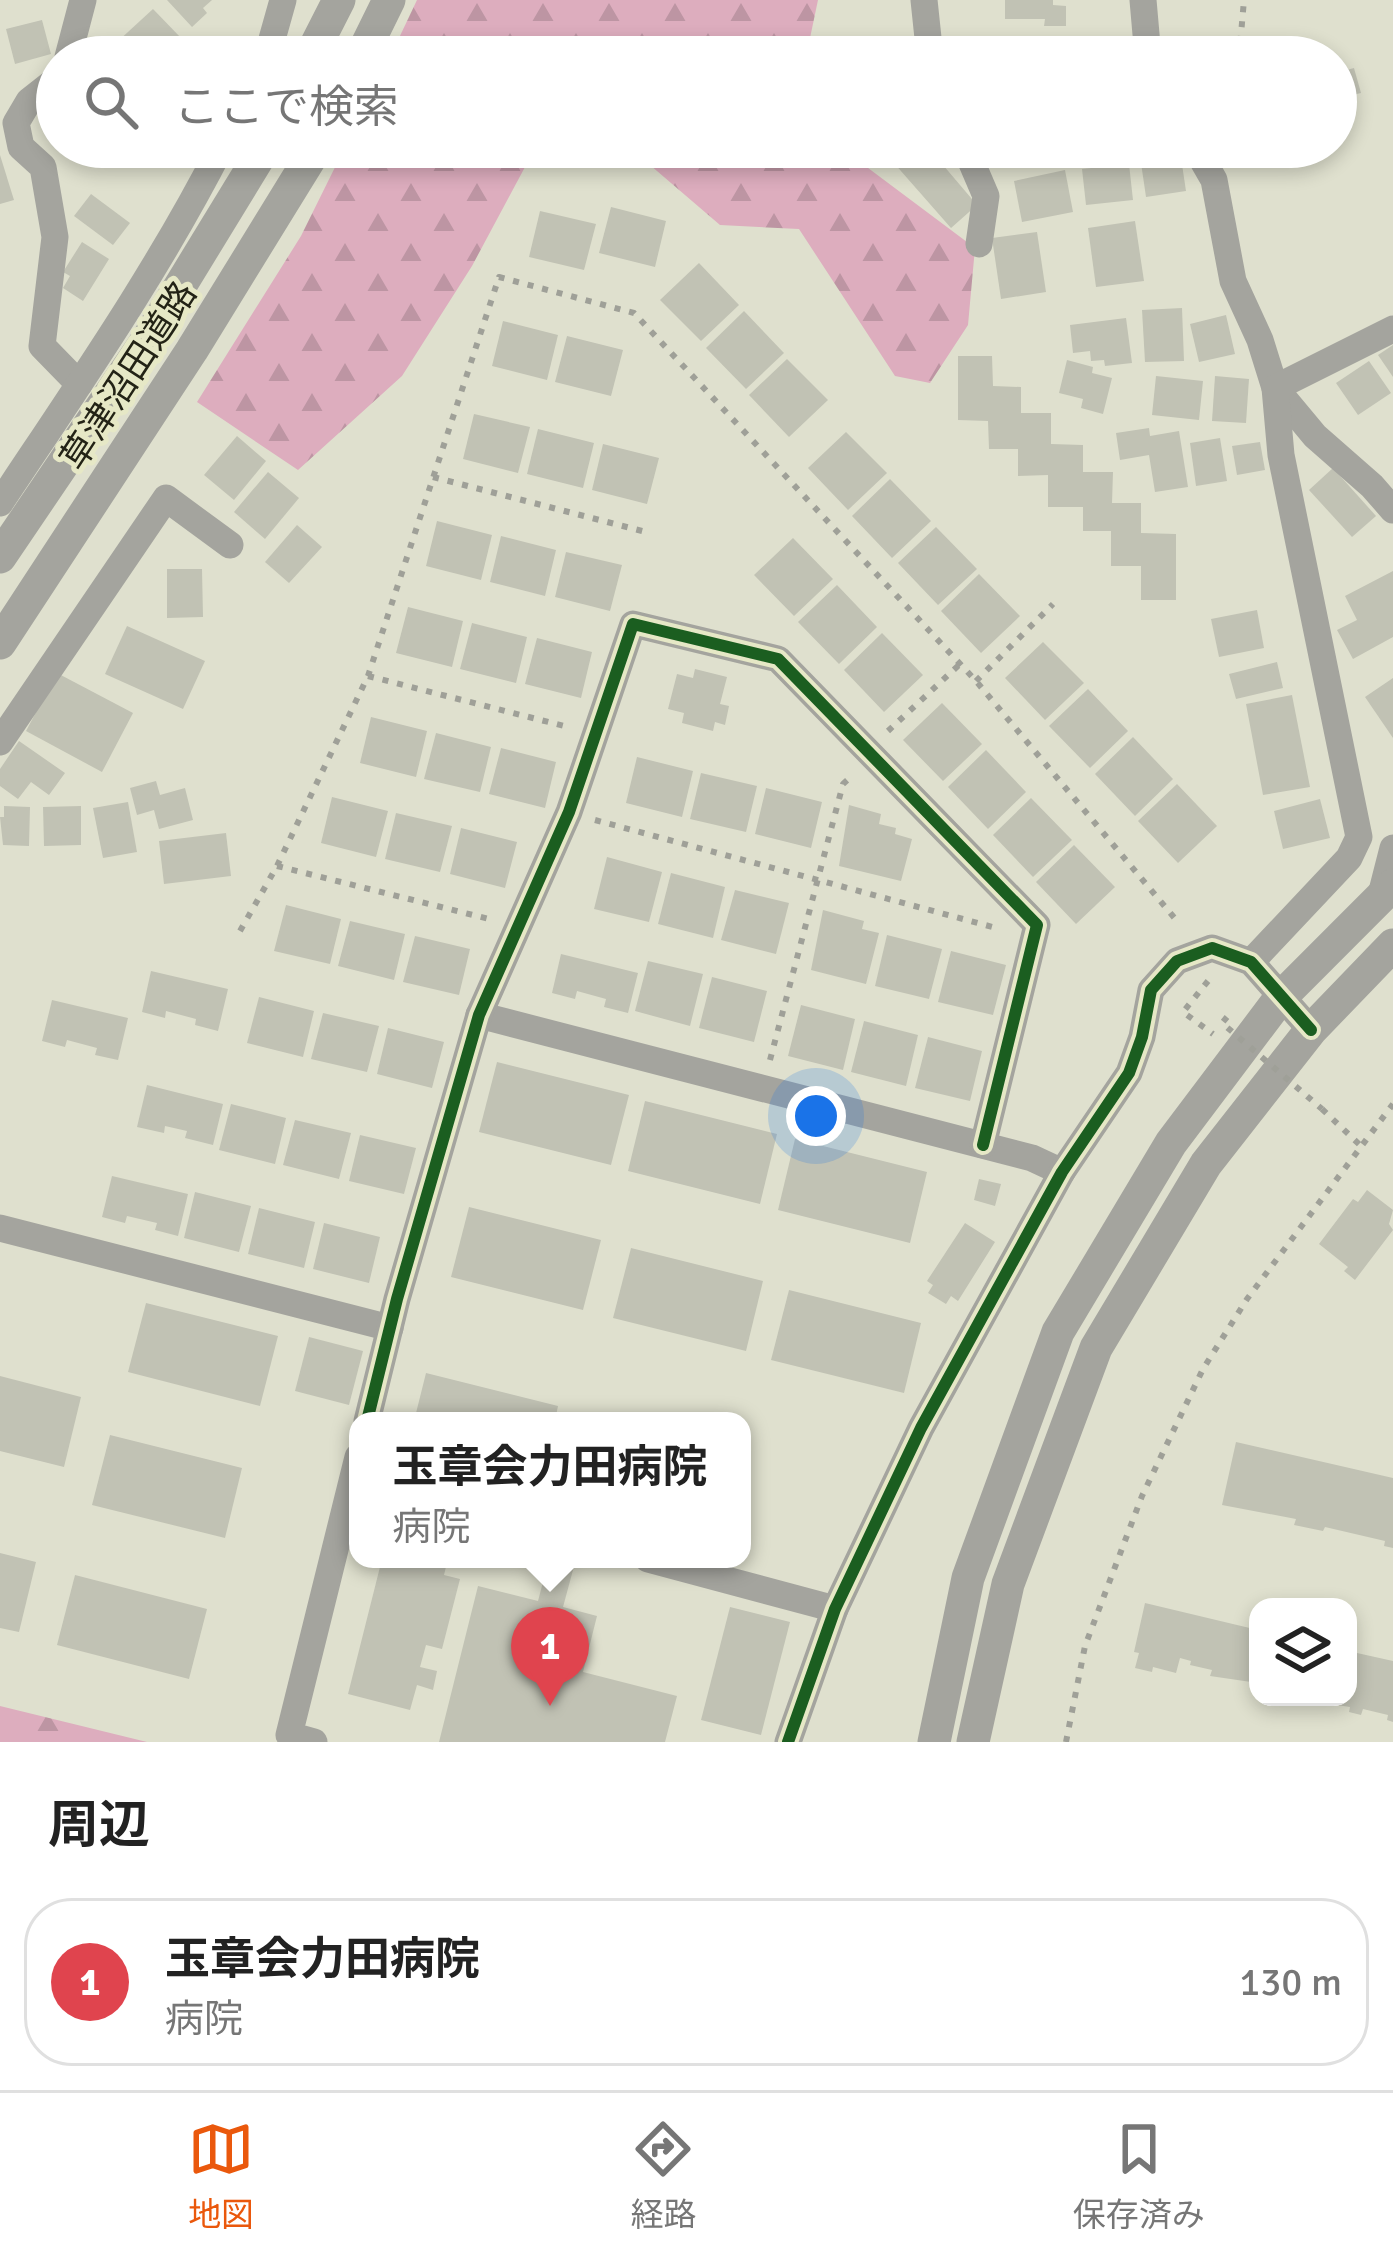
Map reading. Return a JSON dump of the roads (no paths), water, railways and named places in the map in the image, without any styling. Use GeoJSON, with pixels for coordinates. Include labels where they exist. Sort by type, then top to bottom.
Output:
{"type":"FeatureCollection","features":[{"type":"Feature","properties":{"kind":"street"},"geometry":{"type":"LineString","coordinates":[[74,36],[83,0]]}},
{"type":"Feature","properties":{"kind":"street"},"geometry":{"type":"LineString","coordinates":[[273,36],[283,0]]}},
{"type":"Feature","properties":{"kind":"street"},"geometry":{"type":"LineString","coordinates":[[320,36],[338,0]]}},
{"type":"Feature","properties":{"kind":"street"},"geometry":{"type":"LineString","coordinates":[[371,36],[388,0]]}},
{"type":"Feature","properties":{"kind":"street"},"geometry":{"type":"LineString","coordinates":[[924,0],[928,36]]}},
{"type":"Feature","properties":{"kind":"street"},"geometry":{"type":"LineString","coordinates":[[1143,0],[1146,36]]}},
{"type":"Feature","properties":{"kind":"street"},"geometry":{"type":"LineString","coordinates":[[36,96],[16,123],[21,147],[36,160]]}},
{"type":"Feature","properties":{"kind":"street"},"geometry":{"type":"LineString","coordinates":[[0,108],[29,101]]}},
{"type":"Feature","properties":{"kind":"street"},"geometry":{"type":"LineString","coordinates":[[44,168],[56,237],[42,346],[79,385]]}},
{"type":"Feature","properties":{"kind":"street"},"geometry":{"type":"LineString","coordinates":[[0,502],[79,385],[211,168]]}},
{"type":"Feature","properties":{"kind":"street","name":"草津沼田道路"},"geometry":{"type":"LineString","coordinates":[[0,557],[149,337],[252,168]]}},
{"type":"Feature","properties":{"kind":"street","name":"草津沼田道路"},"geometry":{"type":"LineString","coordinates":[[0,643],[192,350],[304,168]]}},
{"type":"Feature","properties":{"kind":"street"},"geometry":{"type":"LineString","coordinates":[[973,168],[986,196],[979,244]]}},
{"type":"Feature","properties":{"kind":"street"},"geometry":{"type":"LineString","coordinates":[[1207,168],[1214,179],[1233,281],[1275,388],[1281,455],[1359,837],[1348,858],[1251,962]]}},
{"type":"Feature","properties":{"kind":"street"},"geometry":{"type":"LineString","coordinates":[[1275,388],[1393,328]]}},
{"type":"Feature","properties":{"kind":"street"},"geometry":{"type":"LineString","coordinates":[[1275,388],[1315,436],[1393,511]]}},
{"type":"Feature","properties":{"kind":"street"},"geometry":{"type":"LineString","coordinates":[[0,742],[166,498],[230,544]]}},
{"type":"Feature","properties":{"kind":"street"},"geometry":{"type":"LineString","coordinates":[[369,1412],[478,1015],[569,812],[633,624],[778,659],[1036,925],[983,1145]]}},
{"type":"Feature","properties":{"kind":"street"},"geometry":{"type":"LineString","coordinates":[[934,1742],[968,1578],[1058,1332],[1172,1143],[1281,997],[1387,890],[1393,848]]}},
{"type":"Feature","properties":{"kind":"street"},"geometry":{"type":"LineString","coordinates":[[973,1742],[1008,1584],[1096,1348],[1206,1164],[1311,1030],[1393,945]]}},
{"type":"Feature","properties":{"kind":"street"},"geometry":{"type":"LineString","coordinates":[[788,1742],[835,1609],[921,1428],[1061,1172],[1129,1072],[1142,1037],[1150,990],[1177,961],[1212,948],[1251,962],[1311,1030]]}},
{"type":"Feature","properties":{"kind":"street"},"geometry":{"type":"LineString","coordinates":[[478,1015],[1032,1158],[1061,1172]]}},
{"type":"Feature","properties":{"kind":"street"},"geometry":{"type":"LineString","coordinates":[[0,1228],[389,1328]]}},
{"type":"Feature","properties":{"kind":"street"},"geometry":{"type":"LineString","coordinates":[[314,1742],[289,1735],[349,1500]]}},
{"type":"Feature","properties":{"kind":"street"},"geometry":{"type":"LineString","coordinates":[[682,1568],[835,1609]]}},
{"type":"Feature","properties":{"kind":"place","name":"玉章会力田病院"},"geometry":{"type":"Point","coordinates":[550,1706]}}]}
